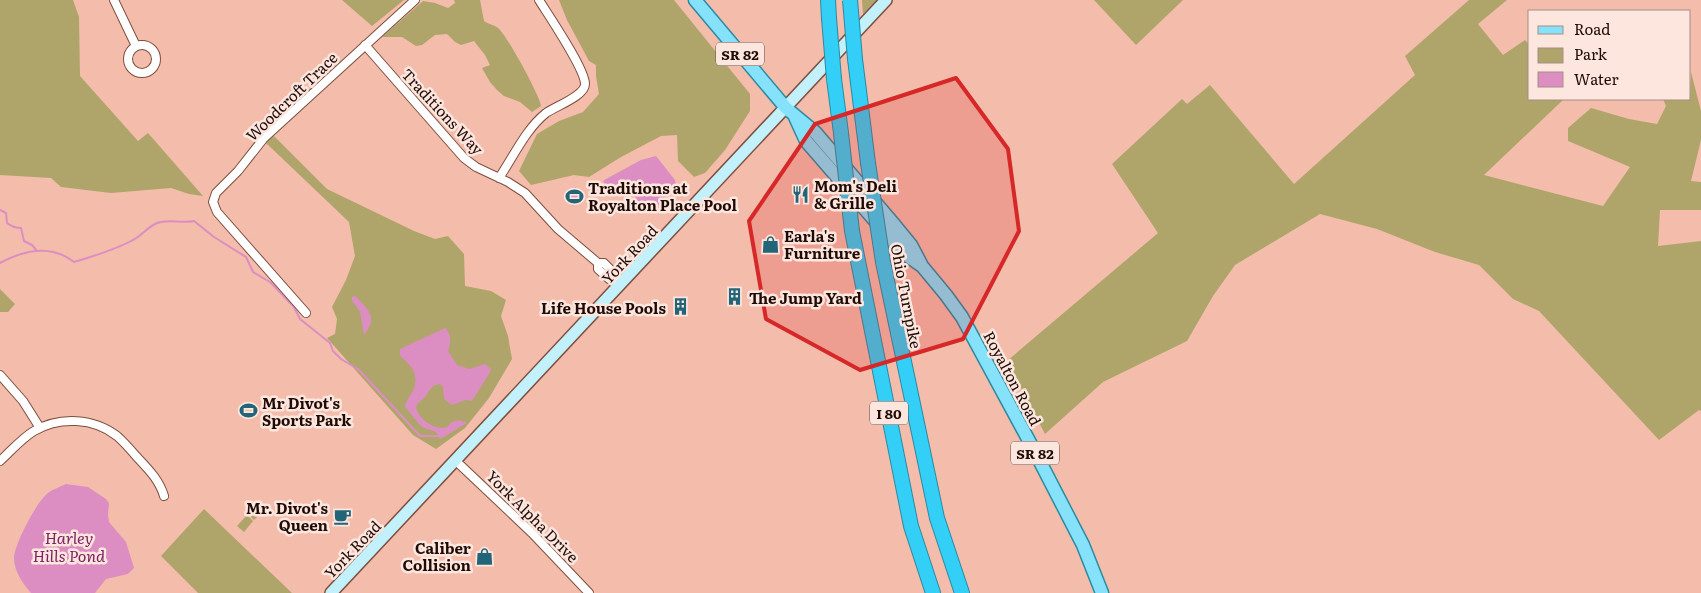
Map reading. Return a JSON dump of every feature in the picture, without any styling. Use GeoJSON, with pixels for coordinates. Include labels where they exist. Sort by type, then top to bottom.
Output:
{"type":"FeatureCollection","features":[{"type":"Feature","properties":{"kind":"highway","name":"I 80"},"geometry":{"type":"LineString","coordinates":[[828,0],[834,79],[852,231],[911,526],[933,593]]}},
{"type":"Feature","properties":{"kind":"highway","name":"Ohio Turnpike"},"geometry":{"type":"LineString","coordinates":[[850,0],[855,59],[868,163],[883,262],[937,518],[962,593]]}},
{"type":"Feature","properties":{"kind":"main road","name":"Royalton Road"},"geometry":{"type":"LineString","coordinates":[[695,0],[790,112],[815,132],[892,222],[911,245],[922,266],[962,317],[1083,545],[1102,593]]}},
{"type":"Feature","properties":{"kind":"street"},"geometry":{"type":"LineString","coordinates":[[114,0],[136,46]]}},
{"type":"Feature","properties":{"kind":"street","name":"Woodcroft Trace"},"geometry":{"type":"LineString","coordinates":[[306,313],[217,212],[214,206],[214,199],[218,190],[238,171],[271,131],[415,0]]}},
{"type":"Feature","properties":{"kind":"street"},"geometry":{"type":"LineString","coordinates":[[499,178],[533,126],[554,108],[581,93],[585,87],[580,69],[539,0]]}},
{"type":"Feature","properties":{"kind":"street","name":"York Road"},"geometry":{"type":"LineString","coordinates":[[331,593],[456,461],[617,282],[790,112],[886,0]]}},
{"type":"Feature","properties":{"kind":"street","name":"Traditions Way"},"geometry":{"type":"LineString","coordinates":[[365,46],[464,158],[476,167],[512,184],[531,199],[558,229],[598,263],[598,269],[609,279],[617,282]]}},
{"type":"Feature","properties":{"kind":"street"},"geometry":{"type":"LineString","coordinates":[[0,375],[23,401],[40,428]]}},
{"type":"Feature","properties":{"kind":"street"},"geometry":{"type":"LineString","coordinates":[[0,461],[40,428],[59,422],[84,422],[105,429],[122,440],[156,478],[164,496]]}},
{"type":"Feature","properties":{"kind":"street","name":"York Alpha Drive"},"geometry":{"type":"LineString","coordinates":[[456,461],[532,533],[589,593]]}},
{"type":"Feature","properties":{"kind":"highlighted area"},"geometry":{"type":"Polygon","coordinates":[[[956,78],[1008,149],[1019,231],[963,339],[860,370],[766,319],[749,221],[815,124],[956,78]]]}},
{"type":"Feature","properties":{"kind":"green space"},"geometry":{"type":"Polygon","coordinates":[[[0,0],[73,0],[79,17],[80,76],[138,141],[148,133],[203,196],[171,188],[111,193],[61,187],[51,178],[0,175],[0,0]]]}},
{"type":"Feature","properties":{"kind":"green space"},"geometry":{"type":"Polygon","coordinates":[[[342,0],[404,0],[372,26],[342,0]]]}},
{"type":"Feature","properties":{"kind":"green space"},"geometry":{"type":"Polygon","coordinates":[[[454,0],[480,0],[484,21],[498,28],[509,42],[530,80],[541,106],[532,112],[520,102],[504,96],[497,90],[482,68],[490,65],[474,41],[461,45],[447,34],[435,35],[422,45],[416,46],[402,37],[382,37],[423,1],[448,8],[455,3],[454,0]]]}},
{"type":"Feature","properties":{"kind":"green space"},"geometry":{"type":"Polygon","coordinates":[[[559,0],[674,0],[750,94],[750,111],[725,150],[705,173],[694,177],[678,161],[677,135],[661,136],[621,157],[589,177],[574,175],[531,185],[519,171],[537,134],[559,121],[583,112],[599,94],[596,65],[589,61],[567,20],[559,0]]]}},
{"type":"Feature","properties":{"kind":"green space"},"geometry":{"type":"Polygon","coordinates":[[[862,0],[877,0],[863,14],[862,0]]]}},
{"type":"Feature","properties":{"kind":"green space"},"geometry":{"type":"Polygon","coordinates":[[[1094,0],[1183,0],[1136,45],[1094,0]]]}},
{"type":"Feature","properties":{"kind":"green space"},"geometry":{"type":"Polygon","coordinates":[[[1469,0],[1507,0],[1478,24],[1503,55],[1525,40],[1528,43],[1528,100],[1563,100],[1484,175],[1603,206],[1630,167],[1568,141],[1568,128],[1591,108],[1629,119],[1657,124],[1666,106],[1663,100],[1691,100],[1691,72],[1701,111],[1701,140],[1691,181],[1701,182],[1701,210],[1660,210],[1658,246],[1701,241],[1701,411],[1699,410],[1659,440],[1539,311],[1513,299],[1479,265],[1435,252],[1377,229],[1320,214],[1235,265],[1213,296],[1187,341],[1103,382],[1045,434],[1007,361],[1158,233],[1112,164],[1182,99],[1187,104],[1210,85],[1294,184],[1415,75],[1405,56],[1469,0]]]}},
{"type":"Feature","properties":{"kind":"green space"},"geometry":{"type":"Polygon","coordinates":[[[274,136],[327,189],[414,231],[435,239],[448,236],[464,254],[465,286],[491,291],[506,300],[501,316],[508,336],[512,359],[489,398],[465,428],[436,449],[413,435],[327,338],[335,334],[337,319],[332,307],[346,280],[355,256],[349,222],[265,142],[274,136]]]}},
{"type":"Feature","properties":{"kind":"green space"},"geometry":{"type":"Polygon","coordinates":[[[0,289],[15,304],[8,312],[0,312],[0,289]]]}},
{"type":"Feature","properties":{"kind":"green space"},"geometry":{"type":"Polygon","coordinates":[[[258,504],[264,510],[254,520],[248,514],[258,504]]]}},
{"type":"Feature","properties":{"kind":"green space"},"geometry":{"type":"Polygon","coordinates":[[[204,509],[292,593],[198,593],[161,556],[204,509]]]}},
{"type":"Feature","properties":{"kind":"green space"},"geometry":{"type":"Polygon","coordinates":[[[247,515],[253,521],[244,532],[237,526],[247,515]]]}},
{"type":"Feature","properties":{"kind":"water"},"geometry":{"type":"Polygon","coordinates":[[[656,156],[675,180],[676,185],[650,214],[632,195],[622,192],[615,193],[603,181],[641,160],[656,156]]]}},
{"type":"Feature","properties":{"kind":"water","name":"Traditions at Royalton Place Pool"},"geometry":{"type":"Polygon","coordinates":[[[575,187],[583,195],[573,206],[565,198],[575,187]]]}},
{"type":"Feature","properties":{"kind":"water"},"geometry":{"type":"Polygon","coordinates":[[[355,296],[368,310],[371,318],[364,335],[360,312],[352,300],[352,297],[355,296]]]}},
{"type":"Feature","properties":{"kind":"water"},"geometry":{"type":"Polygon","coordinates":[[[445,328],[449,333],[450,339],[448,351],[457,365],[469,369],[485,364],[491,369],[472,401],[466,400],[452,405],[444,399],[443,387],[440,384],[432,387],[416,406],[423,419],[432,426],[448,427],[450,423],[459,420],[467,423],[440,439],[437,433],[421,426],[405,407],[414,388],[415,378],[413,369],[400,356],[400,349],[445,328]]]}},
{"type":"Feature","properties":{"kind":"water","name":"Harley Hills Pond"},"geometry":{"type":"Polygon","coordinates":[[[66,484],[88,487],[106,499],[109,503],[109,522],[126,542],[134,568],[128,574],[106,579],[95,593],[31,593],[17,572],[14,563],[15,552],[27,524],[43,498],[66,484]]]}},
{"type":"Feature","properties":{"kind":"waterway"},"geometry":{"type":"LineString","coordinates":[[0,210],[6,213],[7,223],[21,228],[24,241],[32,245],[37,251]]}},
{"type":"Feature","properties":{"kind":"waterway"},"geometry":{"type":"LineString","coordinates":[[0,263],[18,255],[37,251],[56,253],[74,262],[126,244],[159,222],[194,221],[214,237],[246,257],[253,272],[270,282],[294,307],[300,319],[330,343],[333,351],[341,359],[359,370],[420,436],[439,436]]}},
{"type":"Feature","properties":{"kind":"place","name":"Mom's Deli & Grille"},"geometry":{"type":"Point","coordinates":[800,194]}},
{"type":"Feature","properties":{"kind":"place","name":"Traditions at Royalton Place Pool"},"geometry":{"type":"Point","coordinates":[574,196]}},
{"type":"Feature","properties":{"kind":"place","name":"Earla's Furniture"},"geometry":{"type":"Point","coordinates":[770,244]}},
{"type":"Feature","properties":{"kind":"place","name":"The Jump Yard"},"geometry":{"type":"Point","coordinates":[735,297]}},
{"type":"Feature","properties":{"kind":"place","name":"Life House Pools"},"geometry":{"type":"Point","coordinates":[680,307]}},
{"type":"Feature","properties":{"kind":"place","name":"Mr Divot's Sports Park"},"geometry":{"type":"Point","coordinates":[248,411]}},
{"type":"Feature","properties":{"kind":"place","name":"Mr. Divot's Queen"},"geometry":{"type":"Point","coordinates":[342,516]}},
{"type":"Feature","properties":{"kind":"place","name":"Caliber Collision"},"geometry":{"type":"Point","coordinates":[485,556]}}]}
